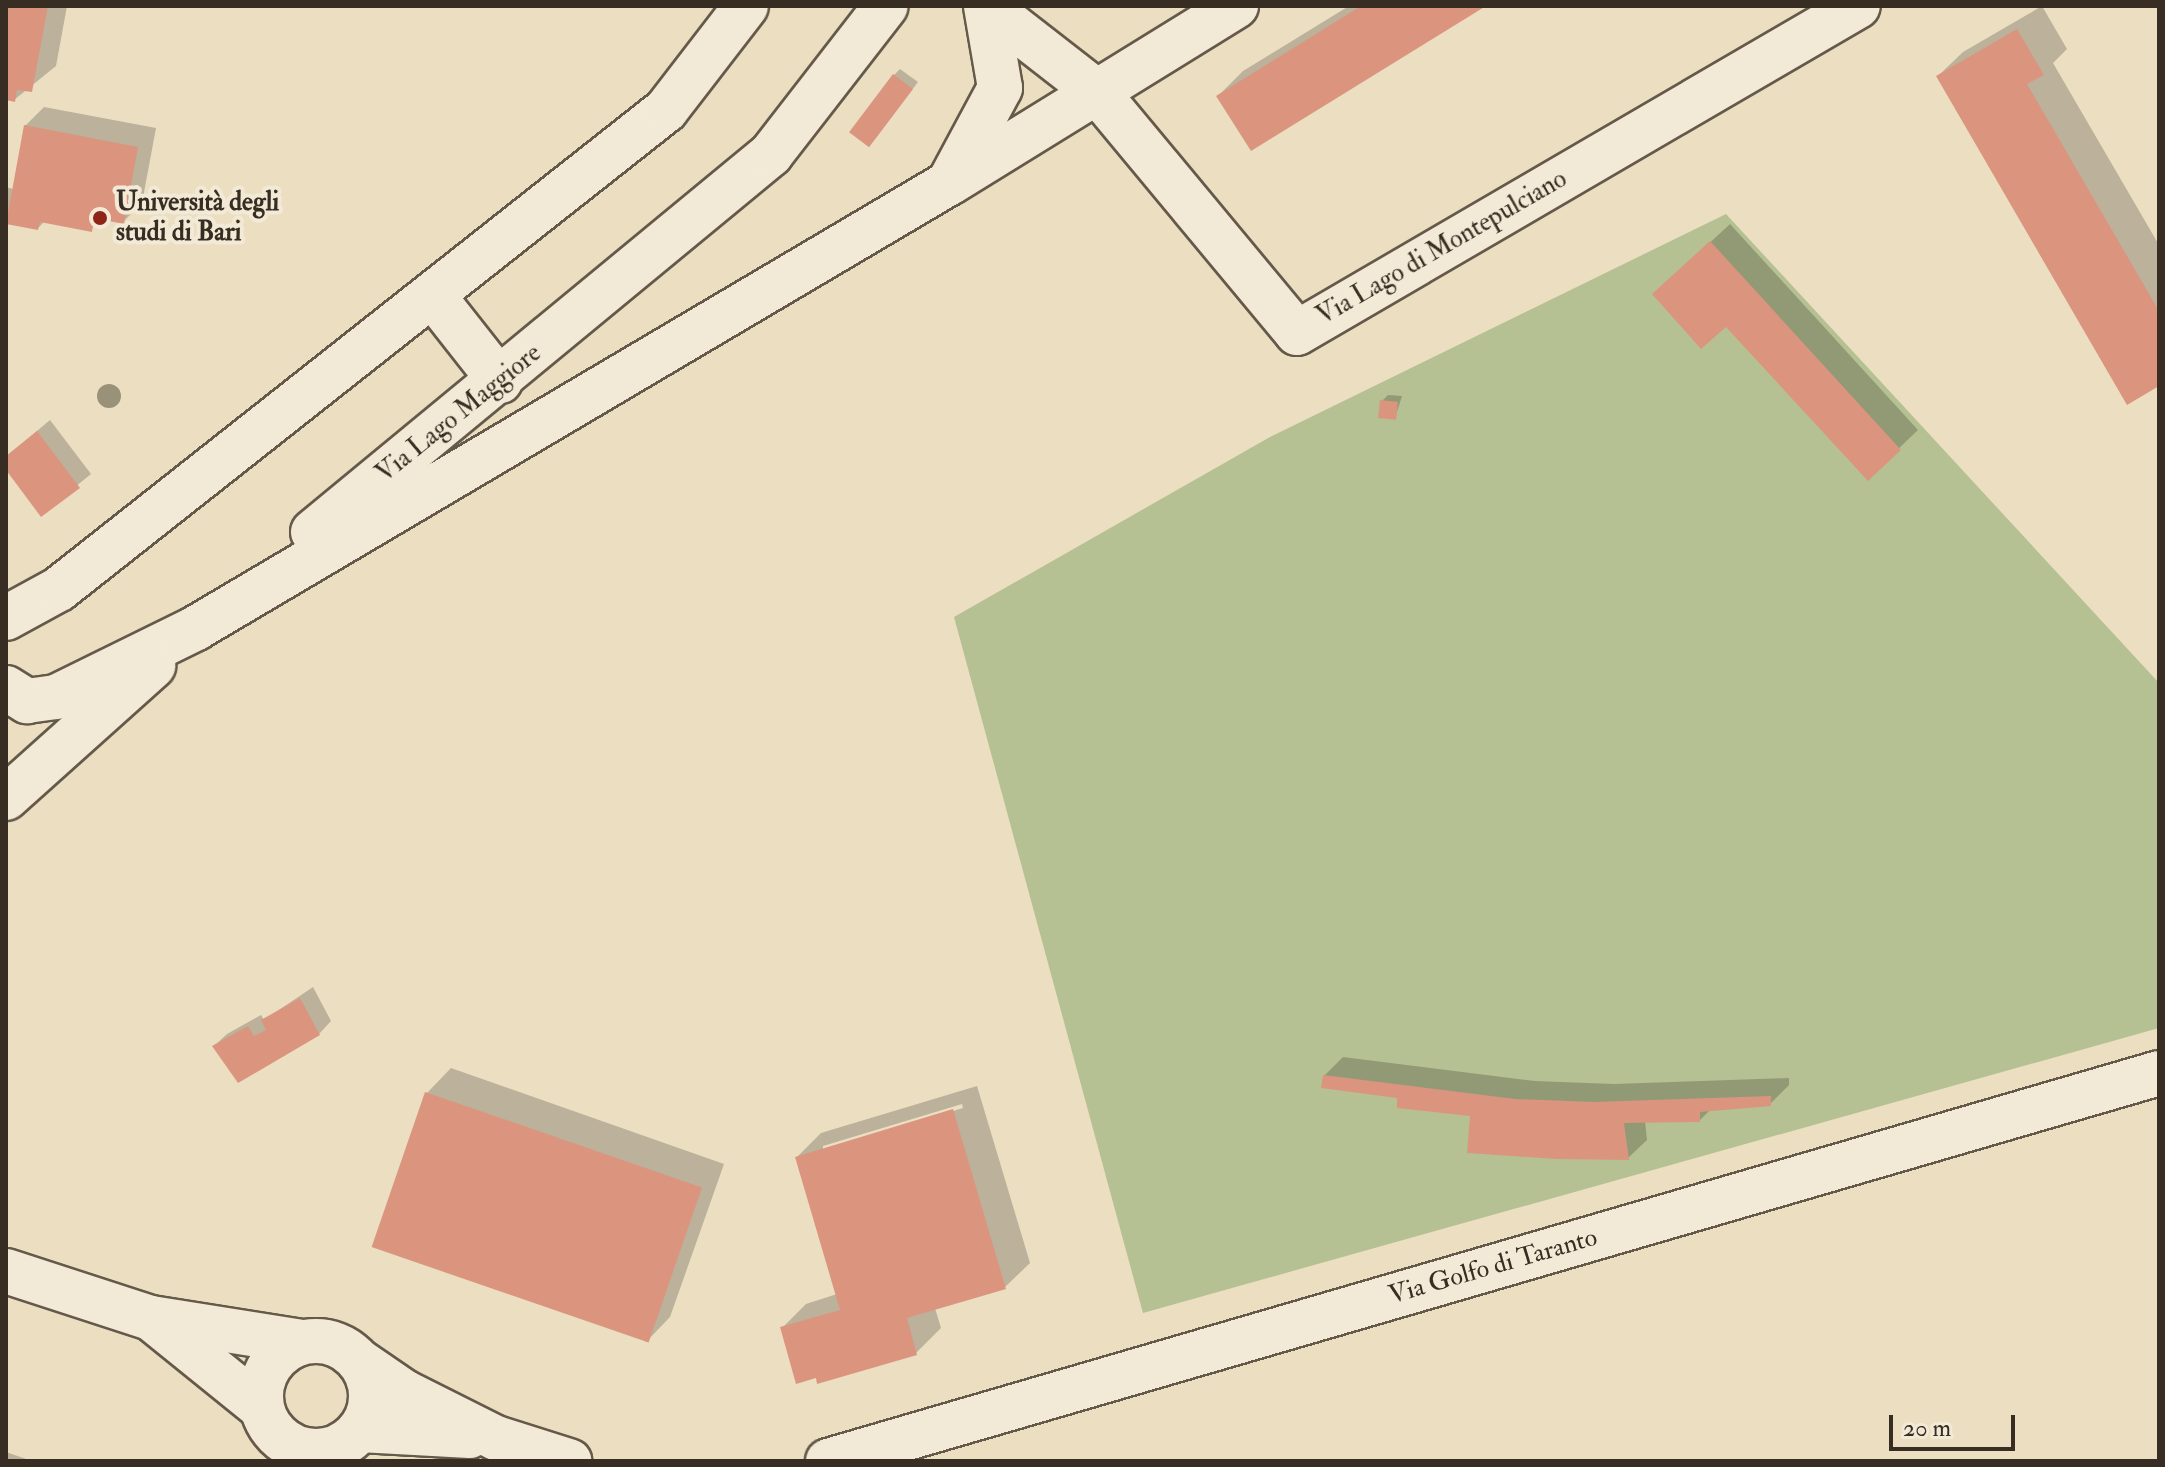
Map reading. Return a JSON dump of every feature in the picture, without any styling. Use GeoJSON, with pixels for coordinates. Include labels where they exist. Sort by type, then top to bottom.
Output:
{"type":"FeatureCollection","features":[{"type":"Feature","properties":{"kind":"street"},"geometry":{"type":"LineString","coordinates":[[6,618],[59,589],[434,297],[666,110],[746,6]]}},
{"type":"Feature","properties":{"kind":"street","name":"Via Lago Maggiore"},"geometry":{"type":"LineString","coordinates":[[6,798],[196,628],[500,381],[771,154],[886,6]]}},
{"type":"Feature","properties":{"kind":"street"},"geometry":{"type":"LineString","coordinates":[[6,688],[27,701],[56,697],[196,628],[949,183],[1236,6]]}},
{"type":"Feature","properties":{"kind":"street","name":"Via Lago di Montepulciano"},"geometry":{"type":"LineString","coordinates":[[1097,92],[1297,333],[1858,6]]}},
{"type":"Feature","properties":{"kind":"street"},"geometry":{"type":"LineString","coordinates":[[988,7],[1097,92]]}},
{"type":"Feature","properties":{"kind":"street"},"geometry":{"type":"LineString","coordinates":[[949,183],[1000,88],[988,7]]}},
{"type":"Feature","properties":{"kind":"street"},"geometry":{"type":"LineString","coordinates":[[434,297],[500,381]]}},
{"type":"Feature","properties":{"kind":"street"},"geometry":{"type":"LineString","coordinates":[[6,653],[59,589]]}},
{"type":"Feature","properties":{"kind":"street","name":"Via Golfo di Taranto"},"geometry":{"type":"LineString","coordinates":[[828,1461],[2159,1073]]}},
{"type":"Feature","properties":{"kind":"street"},"geometry":{"type":"LineString","coordinates":[[6,1271],[151,1318],[302,1342],[334,1343],[404,1392],[496,1438],[569,1461]]}},
{"type":"Feature","properties":{"kind":"street"},"geometry":{"type":"LineString","coordinates":[[151,1318],[271,1435],[305,1451],[342,1446],[496,1438]]}},
{"type":"Feature","properties":{"kind":"street"},"geometry":{"type":"LineString","coordinates":[[271,1435],[265,1374],[280,1354],[302,1342]]}},
{"type":"Feature","properties":{"kind":"street"},"geometry":{"type":"LineString","coordinates":[[342,1446],[372,1395],[359,1361]]}},
{"type":"Feature","properties":{"kind":"green space"},"geometry":{"type":"Polygon","coordinates":[[[1726,214],[2159,683],[2159,1028],[1143,1313],[954,617],[1270,437],[1726,214]]]}},
{"type":"Feature","properties":{"kind":"building"},"geometry":{"type":"Polygon","coordinates":[[[6,6],[48,6],[32,92],[17,90],[15,102],[6,100],[6,6]]]}},
{"type":"Feature","properties":{"kind":"building"},"geometry":{"type":"Polygon","coordinates":[[[1361,6],[1486,6],[1251,151],[1216,96],[1361,6]]]}},
{"type":"Feature","properties":{"kind":"building"},"geometry":{"type":"Polygon","coordinates":[[[2017,29],[2044,75],[2027,84],[2159,311],[2159,386],[2127,405],[1936,76],[2017,29]]]}},
{"type":"Feature","properties":{"kind":"building"},"geometry":{"type":"Polygon","coordinates":[[[893,74],[913,89],[869,147],[849,132],[893,74]]]}},
{"type":"Feature","properties":{"kind":"building"},"geometry":{"type":"Polygon","coordinates":[[[24,125],[138,147],[124,224],[94,218],[92,232],[40,222],[38,230],[6,224],[24,125]]]}},
{"type":"Feature","properties":{"kind":"building"},"geometry":{"type":"Polygon","coordinates":[[[1710,241],[1901,450],[1868,481],[1726,327],[1701,349],[1652,294],[1710,241]]]}},
{"type":"Feature","properties":{"kind":"building"},"geometry":{"type":"Polygon","coordinates":[[[1380,400],[1398,402],[1396,420],[1378,418],[1380,400]]]}},
{"type":"Feature","properties":{"kind":"building"},"geometry":{"type":"Polygon","coordinates":[[[37,431],[80,488],[41,517],[6,470],[6,456],[37,431]]]}},
{"type":"Feature","properties":{"kind":"building"},"geometry":{"type":"Polygon","coordinates":[[[300,998],[320,1035],[238,1083],[212,1046],[248,1026],[254,1036],[266,1030],[261,1020],[300,998]]]}},
{"type":"Feature","properties":{"kind":"building"},"geometry":{"type":"Polygon","coordinates":[[[1323,1075],[1515,1099],[1594,1102],[1771,1096],[1771,1106],[1700,1112],[1700,1122],[1624,1123],[1629,1160],[1467,1153],[1470,1116],[1397,1108],[1397,1098],[1321,1088],[1323,1075]]]}},
{"type":"Feature","properties":{"kind":"building"},"geometry":{"type":"Polygon","coordinates":[[[425,1092],[702,1187],[649,1342],[372,1247],[425,1092]]]}},
{"type":"Feature","properties":{"kind":"building"},"geometry":{"type":"Polygon","coordinates":[[[953,1109],[1006,1289],[907,1318],[917,1355],[817,1384],[816,1378],[796,1384],[780,1327],[840,1310],[795,1157],[953,1109]]]}},
{"type":"Feature","properties":{"kind":"place","name":"Università degli studi di Bari"},"geometry":{"type":"Point","coordinates":[100,218]}}]}
